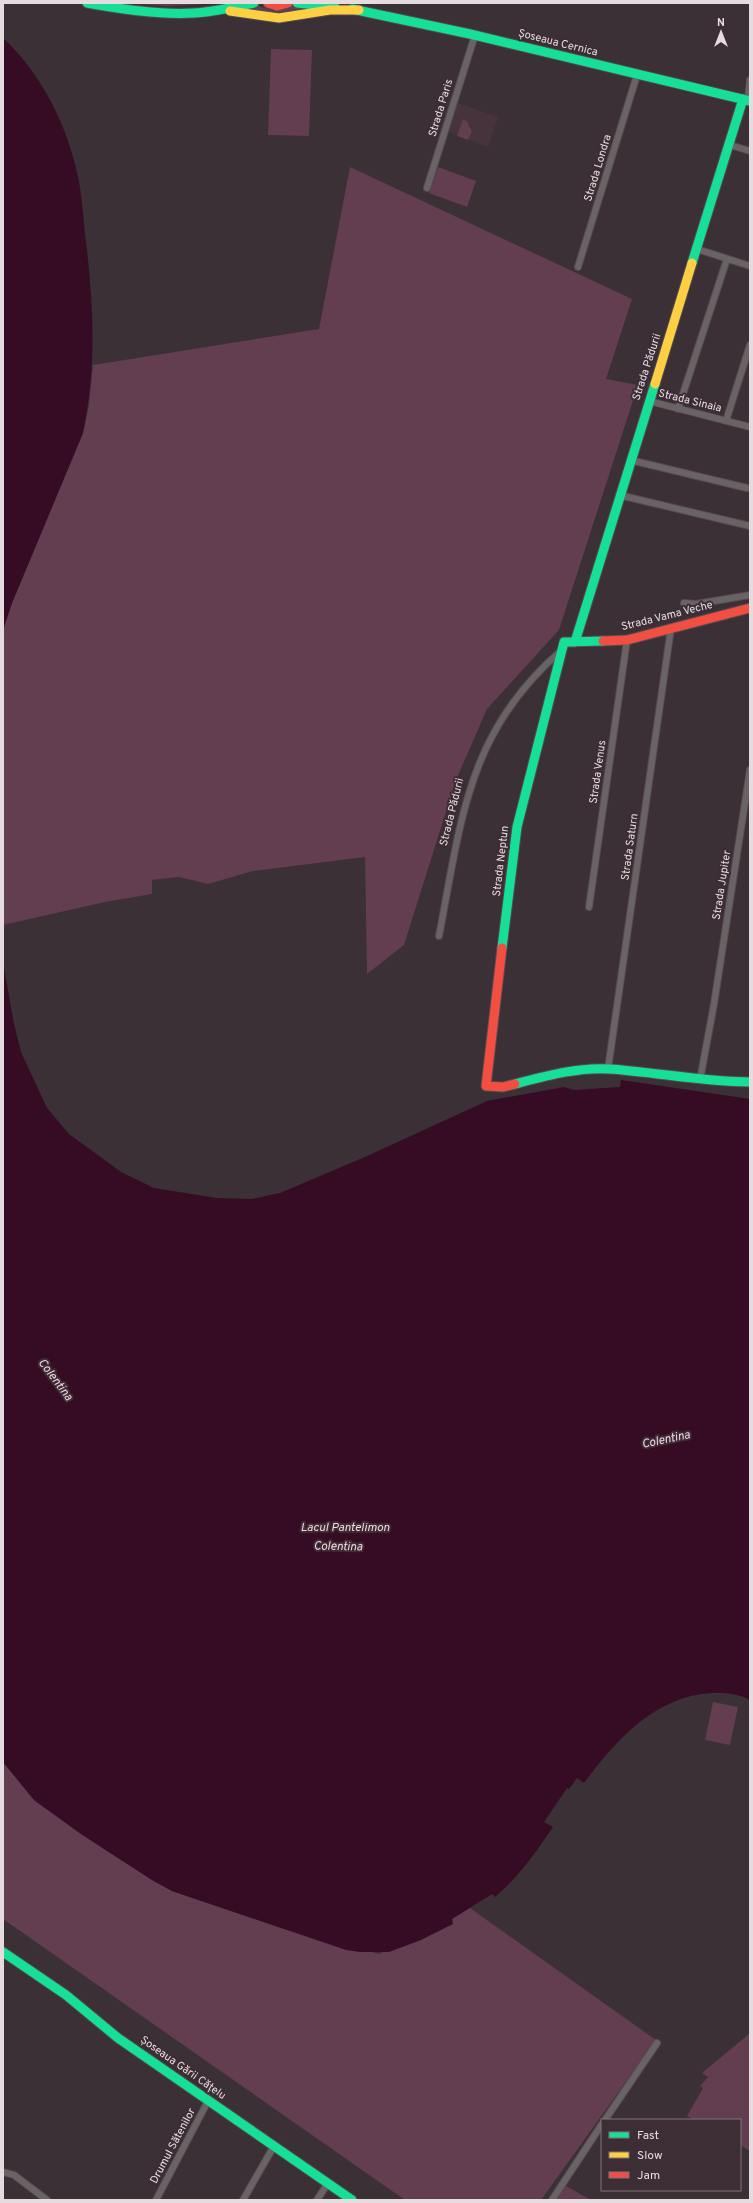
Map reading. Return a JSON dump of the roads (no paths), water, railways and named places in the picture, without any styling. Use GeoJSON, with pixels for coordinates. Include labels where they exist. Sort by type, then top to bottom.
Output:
{"type":"FeatureCollection","features":[{"type":"Feature","properties":{"kind":"street"},"geometry":{"type":"LineString","coordinates":[[87,3],[153,13],[189,13],[219,10],[254,3]]}},
{"type":"Feature","properties":{"kind":"street"},"geometry":{"type":"LineString","coordinates":[[268,3],[277,6],[288,3]]}},
{"type":"Feature","properties":{"kind":"street","name":"Șoseaua Cernica"},"geometry":{"type":"LineString","coordinates":[[297,3],[359,10],[475,35],[637,75],[747,100]]}},
{"type":"Feature","properties":{"kind":"street","name":"Șoseaua Cernica"},"geometry":{"type":"LineString","coordinates":[[338,3],[359,10]]}},
{"type":"Feature","properties":{"kind":"street"},"geometry":{"type":"LineString","coordinates":[[351,3],[359,10]]}},
{"type":"Feature","properties":{"kind":"street"},"geometry":{"type":"LineString","coordinates":[[219,10],[279,18],[330,10],[359,10]]}},
{"type":"Feature","properties":{"kind":"street","name":"Strada Paris"},"geometry":{"type":"LineString","coordinates":[[427,188],[475,35]]}},
{"type":"Feature","properties":{"kind":"street","name":"Strada Londra"},"geometry":{"type":"LineString","coordinates":[[578,267],[637,75]]}},
{"type":"Feature","properties":{"kind":"street"},"geometry":{"type":"LineString","coordinates":[[747,100],[750,80]]}},
{"type":"Feature","properties":{"kind":"street","name":"Strada Pădurii"},"geometry":{"type":"LineString","coordinates":[[575,642],[630,460],[730,145],[747,100]]}},
{"type":"Feature","properties":{"kind":"street"},"geometry":{"type":"LineString","coordinates":[[730,145],[750,151]]}},
{"type":"Feature","properties":{"kind":"street"},"geometry":{"type":"LineString","coordinates":[[697,249],[727,259],[749,264]]}},
{"type":"Feature","properties":{"kind":"street"},"geometry":{"type":"LineString","coordinates":[[678,409],[727,259]]}},
{"type":"Feature","properties":{"kind":"street","name":"Strada Sinaia"},"geometry":{"type":"LineString","coordinates":[[726,420],[750,346]]}},
{"type":"Feature","properties":{"kind":"street","name":"Strada Sinaia"},"geometry":{"type":"LineString","coordinates":[[649,401],[750,427]]}},
{"type":"Feature","properties":{"kind":"street"},"geometry":{"type":"LineString","coordinates":[[630,460],[747,488]]}},
{"type":"Feature","properties":{"kind":"street"},"geometry":{"type":"LineString","coordinates":[[619,495],[750,526]]}},
{"type":"Feature","properties":{"kind":"street"},"geometry":{"type":"LineString","coordinates":[[684,603],[696,604],[750,595]]}},
{"type":"Feature","properties":{"kind":"street","name":"Strada Vama Veche"},"geometry":{"type":"LineString","coordinates":[[563,646],[575,642],[626,640],[750,608]]}},
{"type":"Feature","properties":{"kind":"street","name":"Strada Saturn"},"geometry":{"type":"LineString","coordinates":[[608,1069],[671,628]]}},
{"type":"Feature","properties":{"kind":"street","name":"Strada Venus"},"geometry":{"type":"LineString","coordinates":[[589,907],[626,640]]}},
{"type":"Feature","properties":{"kind":"street","name":"Strada Pădurii"},"geometry":{"type":"LineString","coordinates":[[439,936],[466,799],[481,756],[496,726],[511,704],[563,646]]}},
{"type":"Feature","properties":{"kind":"street","name":"Strada Neptun"},"geometry":{"type":"LineString","coordinates":[[563,646],[517,827],[486,1086],[503,1087],[558,1073],[608,1069]]}},
{"type":"Feature","properties":{"kind":"street","name":"Strada Jupiter"},"geometry":{"type":"LineString","coordinates":[[700,1080],[714,1004],[750,770]]}},
{"type":"Feature","properties":{"kind":"street"},"geometry":{"type":"LineString","coordinates":[[608,1069],[700,1080],[750,1082]]}},
{"type":"Feature","properties":{"kind":"street","name":"Șoseaua Gării Cățelu"},"geometry":{"type":"LineString","coordinates":[[3,1952],[66,1995],[118,2038],[352,2200]]}},
{"type":"Feature","properties":{"kind":"street"},"geometry":{"type":"LineString","coordinates":[[605,2119],[656,2043]]}},
{"type":"Feature","properties":{"kind":"street","name":"Drumul Sătenilor"},"geometry":{"type":"LineString","coordinates":[[156,2200],[208,2101]]}},
{"type":"Feature","properties":{"kind":"street"},"geometry":{"type":"LineString","coordinates":[[552,2200],[601,2126]]}},
{"type":"Feature","properties":{"kind":"street"},"geometry":{"type":"LineString","coordinates":[[243,2200],[274,2146]]}},
{"type":"Feature","properties":{"kind":"street"},"geometry":{"type":"LineString","coordinates":[[3,2172],[14,2175],[47,2200]]}},
{"type":"Feature","properties":{"kind":"street"},"geometry":{"type":"LineString","coordinates":[[317,2200],[328,2183]]}},
{"type":"Feature","properties":{"kind":"water"},"geometry":{"type":"Polygon","coordinates":[[[3,38],[16,51],[39,81],[58,115],[71,150],[82,199],[91,297],[92,364],[83,433],[12,603],[3,630],[3,38]]]}},
{"type":"Feature","properties":{"kind":"water","name":"Lacul Pantelimon"},"geometry":{"type":"Polygon","coordinates":[[[3,962],[14,1024],[21,1052],[47,1108],[69,1134],[121,1172],[154,1188],[217,1198],[251,1199],[280,1193],[365,1157],[487,1101],[564,1087],[574,1090],[620,1087],[621,1080],[750,1099],[750,1700],[741,1696],[727,1693],[712,1693],[691,1696],[672,1702],[655,1711],[624,1736],[609,1751],[584,1783],[577,1778],[569,1789],[567,1788],[544,1822],[553,1827],[526,1864],[503,1890],[495,1897],[492,1894],[452,1919],[453,1924],[421,1940],[389,1952],[360,1952],[346,1950],[172,1891],[152,1880],[81,1834],[34,1800],[3,1762],[3,962]]]}},
{"type":"Feature","properties":{"kind":"water label","name":"Colentina"},"geometry":{"type":"Point","coordinates":[55,1380]}},
{"type":"Feature","properties":{"kind":"water label","name":"Colentina"},"geometry":{"type":"Point","coordinates":[666,1440]}},
{"type":"Feature","properties":{"kind":"water label","name":"Colentina"},"geometry":{"type":"Point","coordinates":[338,1547]}}]}
